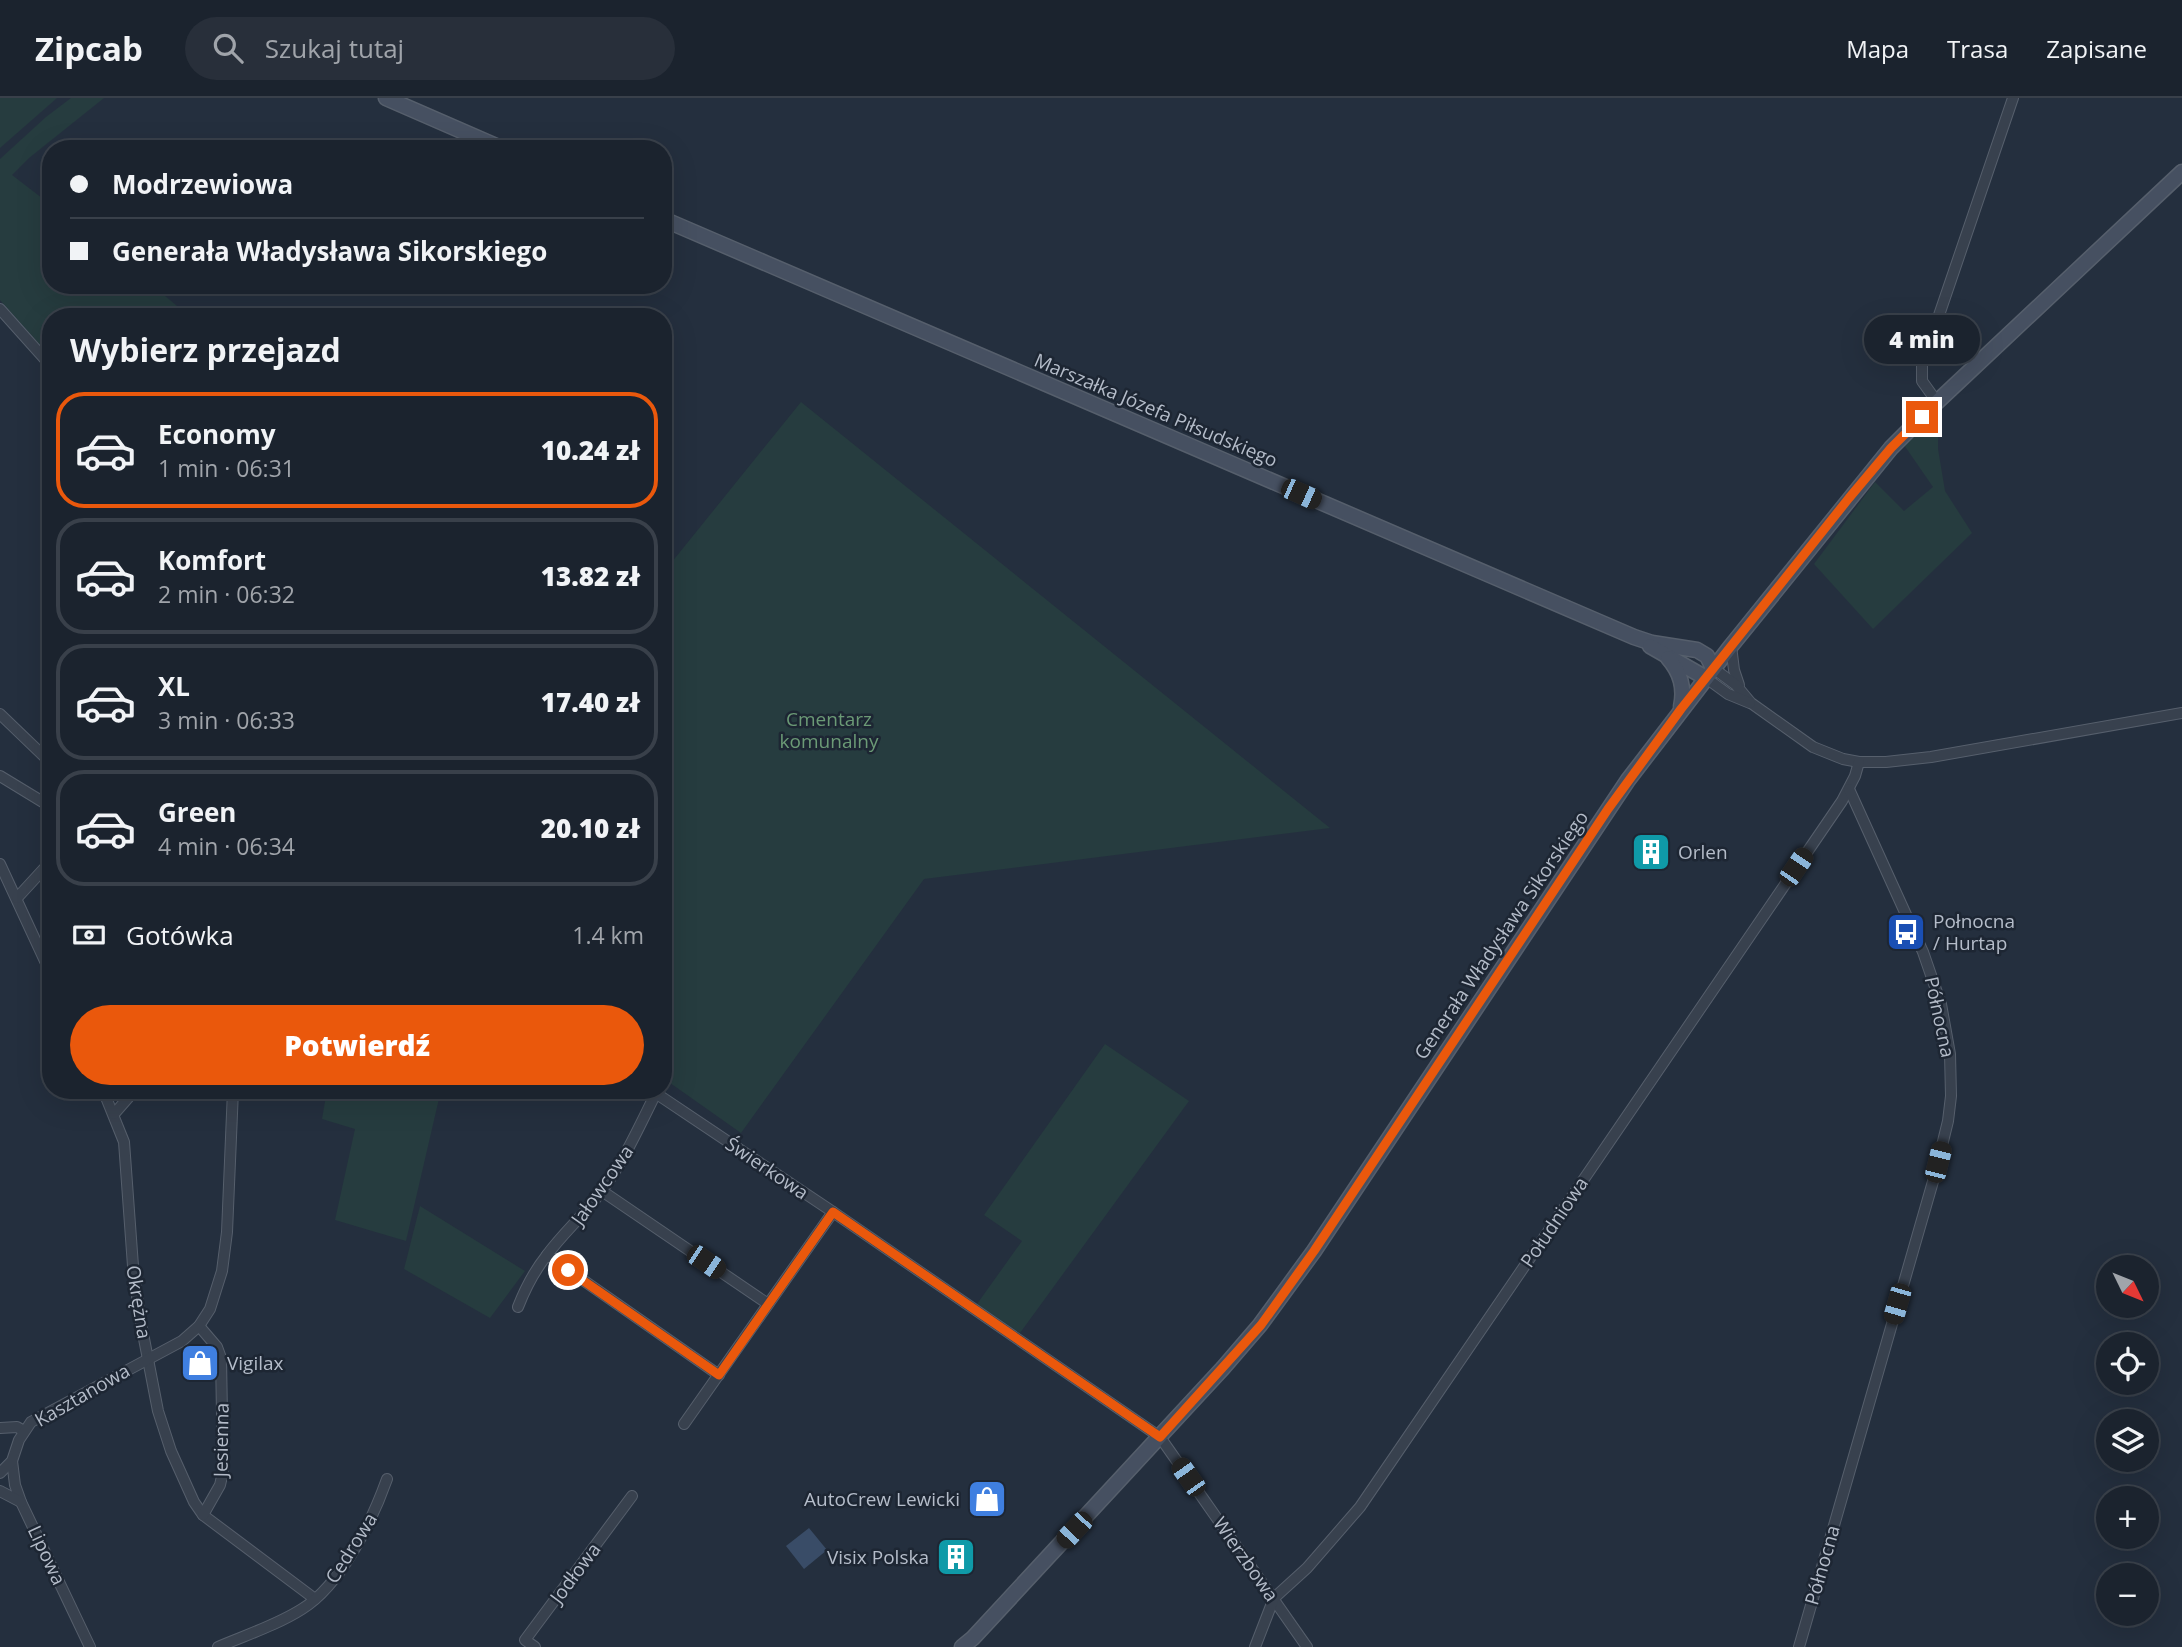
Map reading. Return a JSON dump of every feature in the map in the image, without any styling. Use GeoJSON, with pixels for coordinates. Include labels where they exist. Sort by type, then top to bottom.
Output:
{"type":"FeatureCollection","features":[{"type":"Feature","properties":{"kind":"main road"},"geometry":{"type":"LineString","coordinates":[[386,98],[482,140]]}},
{"type":"Feature","properties":{"kind":"main road","name":"Generała Władysława Sikorskiego"},"geometry":{"type":"LineString","coordinates":[[962,1647],[1160,1437],[1261,1325],[1314,1251],[1608,809],[1709,673],[1891,448],[2182,172]]}},
{"type":"Feature","properties":{"kind":"main road","name":"Marszałka Józefa Piłsudskiego"},"geometry":{"type":"LineString","coordinates":[[672,223],[1634,637],[1709,673]]}},
{"type":"Feature","properties":{"kind":"main road","name":"Marszałka Józefa Piłsudskiego"},"geometry":{"type":"LineString","coordinates":[[1634,637],[1662,645],[1697,650],[1707,656],[1709,673]]}},
{"type":"Feature","properties":{"kind":"main road"},"geometry":{"type":"LineString","coordinates":[[1665,654],[1681,680],[1681,709]]}},
{"type":"Feature","properties":{"kind":"street"},"geometry":{"type":"LineString","coordinates":[[1937,402],[1922,381],[1922,365],[2013,98]]}},
{"type":"Feature","properties":{"kind":"street"},"geometry":{"type":"LineString","coordinates":[[0,309],[42,356]]}},
{"type":"Feature","properties":{"kind":"street"},"geometry":{"type":"LineString","coordinates":[[1731,646],[1734,670],[1751,703]]}},
{"type":"Feature","properties":{"kind":"street"},"geometry":{"type":"LineString","coordinates":[[1709,673],[1743,692]]}},
{"type":"Feature","properties":{"kind":"street"},"geometry":{"type":"LineString","coordinates":[[1709,673],[1728,694],[1751,703],[1813,747],[1843,759],[1859,762],[1931,757],[2182,713]]}},
{"type":"Feature","properties":{"kind":"street"},"geometry":{"type":"LineString","coordinates":[[0,714],[42,754]]}},
{"type":"Feature","properties":{"kind":"street"},"geometry":{"type":"LineString","coordinates":[[1849,789],[1859,762]]}},
{"type":"Feature","properties":{"kind":"street"},"geometry":{"type":"LineString","coordinates":[[0,776],[42,802]]}},
{"type":"Feature","properties":{"kind":"street","name":"Południowa"},"geometry":{"type":"LineString","coordinates":[[1255,1647],[1274,1598],[1307,1569],[1360,1507],[1849,789]]}},
{"type":"Feature","properties":{"kind":"street","name":"Północna"},"geometry":{"type":"LineString","coordinates":[[1799,1647],[1934,1178],[1948,1121],[1951,1096],[1947,1028],[1933,978],[1849,789]]}},
{"type":"Feature","properties":{"kind":"street"},"geometry":{"type":"LineString","coordinates":[[0,864],[42,953]]}},
{"type":"Feature","properties":{"kind":"street"},"geometry":{"type":"LineString","coordinates":[[18,898],[42,871]]}},
{"type":"Feature","properties":{"kind":"street","name":"Okrężna"},"geometry":{"type":"LineString","coordinates":[[107,1099],[124,1142],[133,1266],[148,1358],[182,1341],[199,1326],[210,1309],[222,1270],[233,1099]]}},
{"type":"Feature","properties":{"kind":"street"},"geometry":{"type":"LineString","coordinates":[[114,1114],[127,1099]]}},
{"type":"Feature","properties":{"kind":"street","name":"Jałowcowa"},"geometry":{"type":"LineString","coordinates":[[517,1307],[547,1255],[602,1191],[630,1146],[650,1099]]}},
{"type":"Feature","properties":{"kind":"street","name":"Świerkowa"},"geometry":{"type":"LineString","coordinates":[[664,1099],[1160,1437]]}},
{"type":"Feature","properties":{"kind":"street"},"geometry":{"type":"LineString","coordinates":[[602,1191],[768,1304]]}},
{"type":"Feature","properties":{"kind":"street"},"geometry":{"type":"LineString","coordinates":[[684,1424],[833,1212]]}},
{"type":"Feature","properties":{"kind":"street"},"geometry":{"type":"LineString","coordinates":[[547,1255],[719,1375]]}},
{"type":"Feature","properties":{"kind":"street","name":"Jesienna"},"geometry":{"type":"LineString","coordinates":[[148,1358],[158,1411],[171,1451],[194,1502],[203,1515],[220,1485],[223,1472],[221,1358],[217,1348],[199,1326]]}},
{"type":"Feature","properties":{"kind":"street","name":"Kasztanowa"},"geometry":{"type":"LineString","coordinates":[[0,1473],[12,1461],[24,1431],[39,1416],[148,1358]]}},
{"type":"Feature","properties":{"kind":"street"},"geometry":{"type":"LineString","coordinates":[[0,1428],[17,1427],[24,1431]]}},
{"type":"Feature","properties":{"kind":"street","name":"Wierzbowa"},"geometry":{"type":"LineString","coordinates":[[1160,1437],[1307,1647]]}},
{"type":"Feature","properties":{"kind":"street","name":"Lipowa"},"geometry":{"type":"LineString","coordinates":[[12,1461],[15,1485],[22,1502],[90,1647]]}},
{"type":"Feature","properties":{"kind":"street","name":"Cedrowa"},"geometry":{"type":"LineString","coordinates":[[203,1515],[315,1600],[356,1545],[377,1507],[387,1479]]}},
{"type":"Feature","properties":{"kind":"street"},"geometry":{"type":"LineString","coordinates":[[0,1491],[22,1502]]}},
{"type":"Feature","properties":{"kind":"street","name":"Jodłowa"},"geometry":{"type":"LineString","coordinates":[[535,1647],[525,1640],[632,1496]]}},
{"type":"Feature","properties":{"kind":"street"},"geometry":{"type":"LineString","coordinates":[[218,1647],[299,1611],[315,1600]]}},
{"type":"Feature","properties":{"kind":"green space"},"geometry":{"type":"Polygon","coordinates":[[[0,98],[57,98],[0,148],[0,98]]]}},
{"type":"Feature","properties":{"kind":"green space"},"geometry":{"type":"Polygon","coordinates":[[[71,98],[104,98],[52,140],[42,140],[42,148],[12,175],[42,198],[42,294],[163,294],[179,308],[42,308],[42,347],[0,300],[0,159],[71,98]]]}},
{"type":"Feature","properties":{"kind":"green space","name":"Cmentarz komunalny"},"geometry":{"type":"Polygon","coordinates":[[[801,402],[1330,828],[924,879],[741,1133],[672,1084],[672,562],[801,402]]]}},
{"type":"Feature","properties":{"kind":"green space"},"geometry":{"type":"Polygon","coordinates":[[[1938,415],[1938,449],[1945,491],[1972,533],[1873,629],[1814,564],[1875,482],[1904,511],[1933,487],[1904,445],[1938,415]]]}},
{"type":"Feature","properties":{"kind":"green space"},"geometry":{"type":"Polygon","coordinates":[[[1105,1044],[1189,1101],[1020,1333],[977,1304],[1022,1241],[984,1215],[1105,1044]]]}},
{"type":"Feature","properties":{"kind":"green space"},"geometry":{"type":"Polygon","coordinates":[[[325,1099],[439,1099],[406,1241],[335,1220],[355,1129],[322,1119],[325,1099]]]}},
{"type":"Feature","properties":{"kind":"green space"},"geometry":{"type":"Polygon","coordinates":[[[420,1206],[525,1271],[490,1318],[404,1269],[420,1206]]]}},
{"type":"Feature","properties":{"kind":"water"},"geometry":{"type":"Polygon","coordinates":[[[809,1528],[827,1550],[804,1569],[786,1546],[809,1528]]]}},
{"type":"Feature","properties":{"kind":"place","name":"Orlen"},"geometry":{"type":"Point","coordinates":[1651,852]}},
{"type":"Feature","properties":{"kind":"place","name":"Połnocna / Hurtap"},"geometry":{"type":"Point","coordinates":[1906,932]}},
{"type":"Feature","properties":{"kind":"place","name":"Vigilax"},"geometry":{"type":"Point","coordinates":[200,1363]}},
{"type":"Feature","properties":{"kind":"place","name":"AutoCrew Lewicki"},"geometry":{"type":"Point","coordinates":[987,1499]}},
{"type":"Feature","properties":{"kind":"place","name":"Visix Polska"},"geometry":{"type":"Point","coordinates":[956,1557]}},
{"type":"Feature","properties":{"kind":"route"},"geometry":{"type":"LineString","coordinates":[[568,1270],[719,1375],[833,1212],[1160,1437],[1261,1325],[1314,1251],[1608,809],[1681,709],[1849,498],[1891,448],[1922,417]]}}]}
